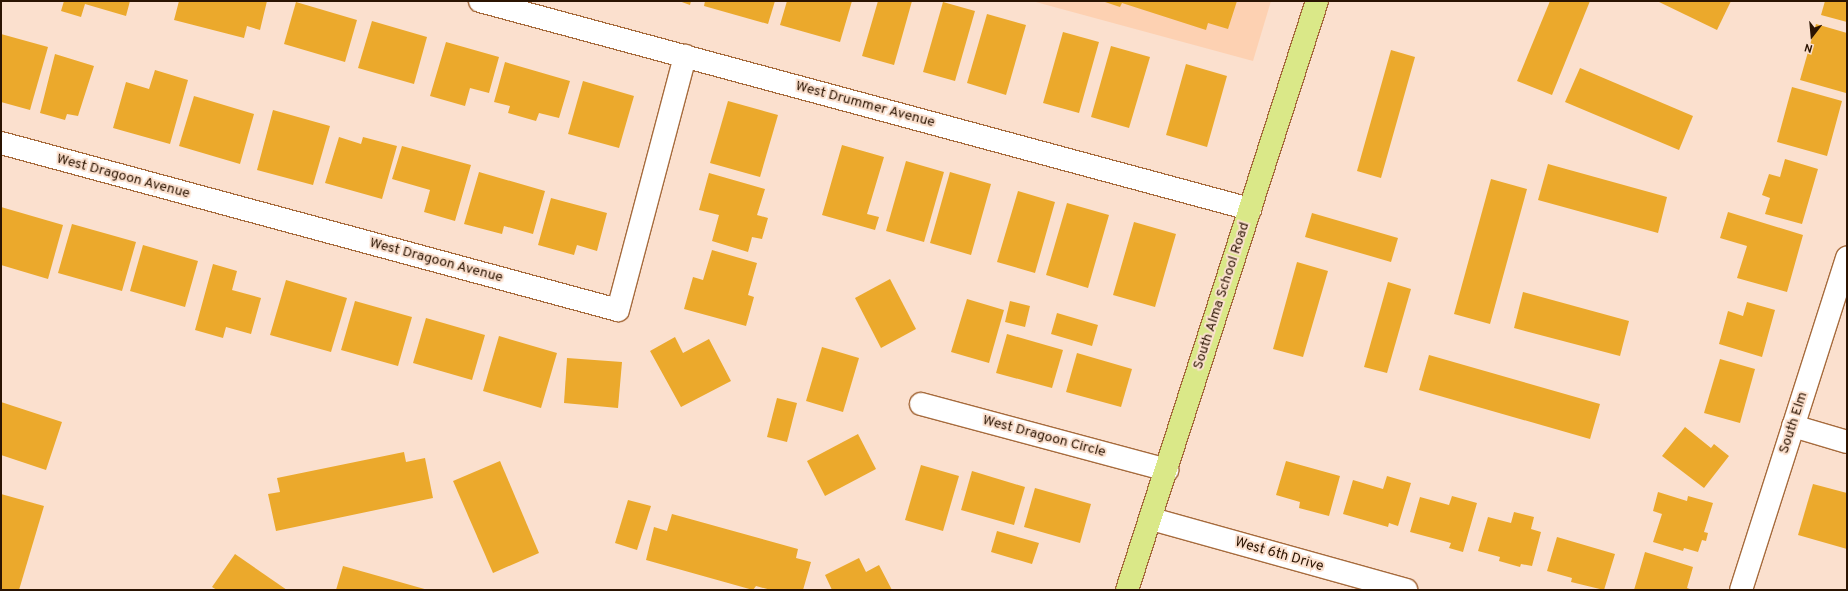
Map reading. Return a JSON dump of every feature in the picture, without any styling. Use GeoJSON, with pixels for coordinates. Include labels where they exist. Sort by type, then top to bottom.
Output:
{"type":"FeatureCollection","features":[{"type":"Feature","properties":{"kind":"main road","name":"South Alma School Road"},"geometry":{"type":"LineString","coordinates":[[1127,590],[1152,519],[1317,1]]}},
{"type":"Feature","properties":{"kind":"street","name":"West Drummer Avenue"},"geometry":{"type":"LineString","coordinates":[[480,1],[1250,209]]}},
{"type":"Feature","properties":{"kind":"street","name":"West Dragoon Avenue"},"geometry":{"type":"LineString","coordinates":[[1,144],[618,310],[685,56]]}},
{"type":"Feature","properties":{"kind":"street","name":"South Elm"},"geometry":{"type":"LineString","coordinates":[[1741,590],[1847,257]]}},
{"type":"Feature","properties":{"kind":"street","name":"West Dragoon Circle"},"geometry":{"type":"LineString","coordinates":[[920,404],[1167,470]]}},
{"type":"Feature","properties":{"kind":"street"},"geometry":{"type":"LineString","coordinates":[[1793,426],[1847,442]]}},
{"type":"Feature","properties":{"kind":"street","name":"West 6th Drive"},"geometry":{"type":"LineString","coordinates":[[1152,519],[1406,590]]}},
{"type":"Feature","properties":{"kind":"shaded area"},"geometry":{"type":"Polygon","coordinates":[[[1032,1],[1271,1],[1253,61],[1032,1]]]}},
{"type":"Feature","properties":{"kind":"building"},"geometry":{"type":"Polygon","coordinates":[[[64,1],[130,1],[126,16],[85,4],[81,17],[61,11],[64,1]]]}},
{"type":"Feature","properties":{"kind":"building"},"geometry":{"type":"Polygon","coordinates":[[[179,1],[267,1],[260,30],[247,26],[244,38],[174,20],[179,1]]]}},
{"type":"Feature","properties":{"kind":"building"},"geometry":{"type":"Polygon","coordinates":[[[679,1],[691,1],[690,5],[679,1]]]}},
{"type":"Feature","properties":{"kind":"building"},"geometry":{"type":"Polygon","coordinates":[[[705,1],[775,1],[768,24],[704,6],[705,1]]]}},
{"type":"Feature","properties":{"kind":"building"},"geometry":{"type":"Polygon","coordinates":[[[787,1],[852,1],[840,42],[780,25],[787,1]]]}},
{"type":"Feature","properties":{"kind":"building"},"geometry":{"type":"Polygon","coordinates":[[[878,1],[912,1],[894,65],[862,56],[878,1]]]}},
{"type":"Feature","properties":{"kind":"building"},"geometry":{"type":"Polygon","coordinates":[[[1102,1],[1237,1],[1228,29],[1208,23],[1206,30],[1122,3],[1120,7],[1102,1]]]}},
{"type":"Feature","properties":{"kind":"building"},"geometry":{"type":"Polygon","coordinates":[[[1550,1],[1590,1],[1552,95],[1517,81],[1550,1]]]}},
{"type":"Feature","properties":{"kind":"building"},"geometry":{"type":"Polygon","coordinates":[[[1657,1],[1731,1],[1717,30],[1657,1]]]}},
{"type":"Feature","properties":{"kind":"building"},"geometry":{"type":"Polygon","coordinates":[[[1825,1],[1847,1],[1847,22],[1821,15],[1825,1]]]}},
{"type":"Feature","properties":{"kind":"building"},"geometry":{"type":"Polygon","coordinates":[[[296,2],[357,20],[345,62],[284,44],[296,2]]]}},
{"type":"Feature","properties":{"kind":"building"},"geometry":{"type":"Polygon","coordinates":[[[943,2],[975,11],[955,81],[923,72],[943,2]]]}},
{"type":"Feature","properties":{"kind":"building"},"geometry":{"type":"Polygon","coordinates":[[[987,14],[1026,25],[1006,95],[967,83],[987,14]]]}},
{"type":"Feature","properties":{"kind":"building"},"geometry":{"type":"Polygon","coordinates":[[[372,21],[427,37],[414,84],[358,68],[372,21]]]}},
{"type":"Feature","properties":{"kind":"building"},"geometry":{"type":"Polygon","coordinates":[[[1816,24],[1847,33],[1846,93],[1800,80],[1816,24]]]}},
{"type":"Feature","properties":{"kind":"building"},"geometry":{"type":"Polygon","coordinates":[[[1063,32],[1099,42],[1079,113],[1043,103],[1063,32]]]}},
{"type":"Feature","properties":{"kind":"building"},"geometry":{"type":"Polygon","coordinates":[[[1,34],[48,47],[30,110],[1,102],[1,34]]]}},
{"type":"Feature","properties":{"kind":"building"},"geometry":{"type":"Polygon","coordinates":[[[446,42],[499,57],[489,93],[470,88],[465,106],[430,96],[446,42]]]}},
{"type":"Feature","properties":{"kind":"building"},"geometry":{"type":"Polygon","coordinates":[[[1111,46],[1150,57],[1129,128],[1091,117],[1111,46]]]}},
{"type":"Feature","properties":{"kind":"building"},"geometry":{"type":"Polygon","coordinates":[[[1391,50],[1415,57],[1381,178],[1357,171],[1391,50]]]}},
{"type":"Feature","properties":{"kind":"building"},"geometry":{"type":"Polygon","coordinates":[[[55,54],[94,66],[78,116],[67,114],[65,120],[40,113],[55,54]]]}},
{"type":"Feature","properties":{"kind":"building"},"geometry":{"type":"Polygon","coordinates":[[[505,62],[570,81],[559,118],[539,113],[536,121],[508,113],[510,106],[494,102],[505,62]]]}},
{"type":"Feature","properties":{"kind":"building"},"geometry":{"type":"Polygon","coordinates":[[[1186,64],[1227,76],[1207,147],[1166,135],[1186,64]]]}},
{"type":"Feature","properties":{"kind":"building"},"geometry":{"type":"Polygon","coordinates":[[[1580,68],[1693,116],[1679,150],[1565,102],[1580,68]]]}},
{"type":"Feature","properties":{"kind":"building"},"geometry":{"type":"Polygon","coordinates":[[[155,70],[188,80],[170,144],[113,128],[126,82],[149,89],[155,70]]]}},
{"type":"Feature","properties":{"kind":"building"},"geometry":{"type":"Polygon","coordinates":[[[583,81],[634,96],[619,148],[568,134],[583,81]]]}},
{"type":"Feature","properties":{"kind":"building"},"geometry":{"type":"Polygon","coordinates":[[[1792,87],[1842,101],[1827,156],[1777,142],[1792,87]]]}},
{"type":"Feature","properties":{"kind":"building"},"geometry":{"type":"Polygon","coordinates":[[[194,96],[254,114],[240,164],[179,146],[194,96]]]}},
{"type":"Feature","properties":{"kind":"building"},"geometry":{"type":"Polygon","coordinates":[[[728,101],[778,115],[760,177],[710,163],[728,101]]]}},
{"type":"Feature","properties":{"kind":"building"},"geometry":{"type":"Polygon","coordinates":[[[273,110],[330,126],[313,185],[257,170],[273,110]]]}},
{"type":"Feature","properties":{"kind":"building"},"geometry":{"type":"Polygon","coordinates":[[[339,137],[361,144],[363,137],[397,146],[382,199],[325,183],[339,137]]]}},
{"type":"Feature","properties":{"kind":"building"},"geometry":{"type":"Polygon","coordinates":[[[842,145],[884,157],[867,214],[879,217],[875,230],[822,215],[842,145]]]}},
{"type":"Feature","properties":{"kind":"building"},"geometry":{"type":"Polygon","coordinates":[[[402,146],[471,165],[455,221],[424,212],[430,190],[392,179],[402,146]]]}},
{"type":"Feature","properties":{"kind":"building"},"geometry":{"type":"Polygon","coordinates":[[[1785,159],[1818,169],[1802,224],[1765,214],[1770,198],[1762,195],[1769,174],[1780,177],[1785,159]]]}},
{"type":"Feature","properties":{"kind":"building"},"geometry":{"type":"Polygon","coordinates":[[[906,161],[944,172],[924,242],[886,231],[906,161]]]}},
{"type":"Feature","properties":{"kind":"building"},"geometry":{"type":"Polygon","coordinates":[[[1548,164],[1667,197],[1658,233],[1538,200],[1548,164]]]}},
{"type":"Feature","properties":{"kind":"building"},"geometry":{"type":"Polygon","coordinates":[[[479,172],[545,191],[533,234],[504,226],[502,234],[464,224],[479,172]]]}},
{"type":"Feature","properties":{"kind":"building"},"geometry":{"type":"Polygon","coordinates":[[[950,172],[991,184],[971,255],[930,243],[950,172]]]}},
{"type":"Feature","properties":{"kind":"building"},"geometry":{"type":"Polygon","coordinates":[[[709,173],[765,189],[757,215],[768,218],[762,239],[752,237],[748,252],[712,241],[719,215],[699,210],[709,173]]]}},
{"type":"Feature","properties":{"kind":"building"},"geometry":{"type":"Polygon","coordinates":[[[1491,179],[1527,189],[1490,324],[1454,314],[1491,179]]]}},
{"type":"Feature","properties":{"kind":"building"},"geometry":{"type":"Polygon","coordinates":[[[1018,191],[1055,202],[1035,273],[997,262],[1018,191]]]}},
{"type":"Feature","properties":{"kind":"building"},"geometry":{"type":"Polygon","coordinates":[[[551,198],[607,213],[597,251],[577,245],[574,255],[538,245],[551,198]]]}},
{"type":"Feature","properties":{"kind":"building"},"geometry":{"type":"Polygon","coordinates":[[[1067,203],[1109,215],[1088,288],[1046,275],[1067,203]]]}},
{"type":"Feature","properties":{"kind":"building"},"geometry":{"type":"Polygon","coordinates":[[[1,207],[63,225],[48,279],[1,265],[1,207]]]}},
{"type":"Feature","properties":{"kind":"building"},"geometry":{"type":"Polygon","coordinates":[[[1728,212],[1803,235],[1787,292],[1737,278],[1747,246],[1720,238],[1728,212]]]}},
{"type":"Feature","properties":{"kind":"building"},"geometry":{"type":"Polygon","coordinates":[[[1312,213],[1398,238],[1391,262],[1305,237],[1312,213]]]}},
{"type":"Feature","properties":{"kind":"building"},"geometry":{"type":"Polygon","coordinates":[[[1134,222],[1176,234],[1155,307],[1113,295],[1134,222]]]}},
{"type":"Feature","properties":{"kind":"building"},"geometry":{"type":"Polygon","coordinates":[[[72,224],[136,242],[122,291],[58,273],[72,224]]]}},
{"type":"Feature","properties":{"kind":"building"},"geometry":{"type":"Polygon","coordinates":[[[143,245],[198,261],[185,307],[130,291],[143,245]]]}},
{"type":"Feature","properties":{"kind":"building"},"geometry":{"type":"Polygon","coordinates":[[[712,250],[757,263],[748,295],[754,297],[746,326],[684,309],[693,277],[703,280],[712,250]]]}},
{"type":"Feature","properties":{"kind":"building"},"geometry":{"type":"Polygon","coordinates":[[[1297,262],[1328,271],[1303,357],[1273,349],[1297,262]]]}},
{"type":"Feature","properties":{"kind":"building"},"geometry":{"type":"Polygon","coordinates":[[[213,264],[237,271],[232,290],[261,298],[251,334],[226,327],[223,338],[195,330],[213,264]]]}},
{"type":"Feature","properties":{"kind":"building"},"geometry":{"type":"Polygon","coordinates":[[[890,279],[916,329],[881,348],[855,298],[890,279]]]}},
{"type":"Feature","properties":{"kind":"building"},"geometry":{"type":"Polygon","coordinates":[[[286,280],[347,298],[331,352],[270,335],[286,280]]]}},
{"type":"Feature","properties":{"kind":"building"},"geometry":{"type":"Polygon","coordinates":[[[1388,282],[1411,289],[1387,373],[1364,367],[1388,282]]]}},
{"type":"Feature","properties":{"kind":"building"},"geometry":{"type":"Polygon","coordinates":[[[1523,292],[1629,321],[1620,356],[1514,328],[1523,292]]]}},
{"type":"Feature","properties":{"kind":"building"},"geometry":{"type":"Polygon","coordinates":[[[967,299],[1004,310],[989,363],[951,352],[967,299]]]}},
{"type":"Feature","properties":{"kind":"building"},"geometry":{"type":"Polygon","coordinates":[[[355,301],[412,317],[398,366],[341,350],[355,301]]]}},
{"type":"Feature","properties":{"kind":"building"},"geometry":{"type":"Polygon","coordinates":[[[1010,301],[1030,306],[1025,327],[1005,322],[1010,301]]]}},
{"type":"Feature","properties":{"kind":"building"},"geometry":{"type":"Polygon","coordinates":[[[1747,302],[1775,310],[1762,357],[1719,344],[1728,311],[1743,316],[1747,302]]]}},
{"type":"Feature","properties":{"kind":"building"},"geometry":{"type":"Polygon","coordinates":[[[1057,313],[1098,325],[1092,346],[1051,334],[1057,313]]]}},
{"type":"Feature","properties":{"kind":"building"},"geometry":{"type":"Polygon","coordinates":[[[426,318],[485,335],[472,380],[413,363],[426,318]]]}},
{"type":"Feature","properties":{"kind":"building"},"geometry":{"type":"Polygon","coordinates":[[[1007,334],[1063,350],[1052,388],[996,373],[1007,334]]]}},
{"type":"Feature","properties":{"kind":"building"},"geometry":{"type":"Polygon","coordinates":[[[499,336],[557,353],[541,408],[483,391],[499,336]]]}},
{"type":"Feature","properties":{"kind":"building"},"geometry":{"type":"Polygon","coordinates":[[[675,337],[683,353],[709,339],[731,381],[681,407],[650,351],[675,337]]]}},
{"type":"Feature","properties":{"kind":"building"},"geometry":{"type":"Polygon","coordinates":[[[822,347],[859,358],[843,412],[806,401],[822,347]]]}},
{"type":"Feature","properties":{"kind":"building"},"geometry":{"type":"Polygon","coordinates":[[[1077,353],[1132,369],[1121,407],[1066,392],[1077,353]]]}},
{"type":"Feature","properties":{"kind":"building"},"geometry":{"type":"Polygon","coordinates":[[[1429,355],[1600,404],[1590,439],[1419,390],[1429,355]]]}},
{"type":"Feature","properties":{"kind":"building"},"geometry":{"type":"Polygon","coordinates":[[[567,358],[622,362],[618,408],[564,403],[567,358]]]}},
{"type":"Feature","properties":{"kind":"building"},"geometry":{"type":"Polygon","coordinates":[[[1720,359],[1755,369],[1740,423],[1704,413],[1720,359]]]}},
{"type":"Feature","properties":{"kind":"building"},"geometry":{"type":"Polygon","coordinates":[[[777,398],[797,403],[787,442],[767,437],[777,398]]]}},
{"type":"Feature","properties":{"kind":"building"},"geometry":{"type":"Polygon","coordinates":[[[1,402],[62,422],[46,470],[1,455],[1,402]]]}},
{"type":"Feature","properties":{"kind":"building"},"geometry":{"type":"Polygon","coordinates":[[[1685,427],[1711,448],[1714,444],[1729,456],[1704,488],[1662,456],[1685,427]]]}},
{"type":"Feature","properties":{"kind":"building"},"geometry":{"type":"Polygon","coordinates":[[[858,434],[876,469],[825,496],[807,461],[858,434]]]}},
{"type":"Feature","properties":{"kind":"building"},"geometry":{"type":"Polygon","coordinates":[[[404,452],[406,462],[425,458],[433,498],[276,531],[268,494],[280,492],[277,478],[404,452]]]}},
{"type":"Feature","properties":{"kind":"building"},"geometry":{"type":"Polygon","coordinates":[[[500,461],[539,553],[493,573],[453,481],[500,461]]]}},
{"type":"Feature","properties":{"kind":"building"},"geometry":{"type":"Polygon","coordinates":[[[1286,461],[1340,476],[1329,516],[1299,508],[1300,502],[1276,495],[1286,461]]]}},
{"type":"Feature","properties":{"kind":"building"},"geometry":{"type":"Polygon","coordinates":[[[921,465],[959,476],[943,531],[905,520],[921,465]]]}},
{"type":"Feature","properties":{"kind":"building"},"geometry":{"type":"Polygon","coordinates":[[[972,471],[1025,487],[1014,525],[961,510],[972,471]]]}},
{"type":"Feature","properties":{"kind":"building"},"geometry":{"type":"Polygon","coordinates":[[[1387,476],[1411,483],[1398,526],[1389,523],[1388,527],[1343,514],[1353,480],[1383,489],[1387,476]]]}},
{"type":"Feature","properties":{"kind":"building"},"geometry":{"type":"Polygon","coordinates":[[[1813,484],[1847,493],[1847,549],[1798,535],[1813,484]]]}},
{"type":"Feature","properties":{"kind":"building"},"geometry":{"type":"Polygon","coordinates":[[[1035,488],[1091,504],[1080,543],[1024,527],[1035,488]]]}},
{"type":"Feature","properties":{"kind":"building"},"geometry":{"type":"Polygon","coordinates":[[[1658,492],[1687,501],[1688,496],[1713,503],[1704,532],[1708,533],[1706,541],[1702,540],[1698,552],[1684,548],[1683,551],[1653,542],[1662,514],[1653,511],[1658,492]]]}},
{"type":"Feature","properties":{"kind":"building"},"geometry":{"type":"Polygon","coordinates":[[[1,494],[44,506],[19,590],[1,590],[1,494]]]}},
{"type":"Feature","properties":{"kind":"building"},"geometry":{"type":"Polygon","coordinates":[[[1452,496],[1477,503],[1463,552],[1449,548],[1451,543],[1410,532],[1420,497],[1449,505],[1452,496]]]}},
{"type":"Feature","properties":{"kind":"building"},"geometry":{"type":"Polygon","coordinates":[[[628,500],[651,506],[637,550],[615,543],[628,500]]]}},
{"type":"Feature","properties":{"kind":"building"},"geometry":{"type":"Polygon","coordinates":[[[1514,512],[1534,517],[1531,529],[1541,532],[1532,566],[1521,564],[1520,567],[1499,561],[1500,557],[1478,551],[1488,517],[1511,523],[1514,512]]]}},
{"type":"Feature","properties":{"kind":"building"},"geometry":{"type":"Polygon","coordinates":[[[672,514],[798,549],[796,558],[811,562],[803,590],[771,590],[756,586],[753,590],[646,560],[654,527],[667,531],[672,514]]]}},
{"type":"Feature","properties":{"kind":"building"},"geometry":{"type":"Polygon","coordinates":[[[997,531],[1039,543],[1032,564],[991,552],[997,531]]]}},
{"type":"Feature","properties":{"kind":"building"},"geometry":{"type":"Polygon","coordinates":[[[1557,537],[1615,554],[1604,590],[1571,582],[1572,578],[1547,571],[1557,537]]]}},
{"type":"Feature","properties":{"kind":"building"},"geometry":{"type":"Polygon","coordinates":[[[1645,552],[1693,567],[1687,588],[1693,590],[1634,590],[1645,552]]]}},
{"type":"Feature","properties":{"kind":"building"},"geometry":{"type":"Polygon","coordinates":[[[235,554],[287,590],[217,590],[212,587],[235,554]]]}},
{"type":"Feature","properties":{"kind":"building"},"geometry":{"type":"Polygon","coordinates":[[[859,558],[866,572],[879,565],[892,590],[832,590],[825,575],[859,558]]]}},
{"type":"Feature","properties":{"kind":"building"},"geometry":{"type":"Polygon","coordinates":[[[343,566],[428,590],[336,590],[343,566]]]}}]}
